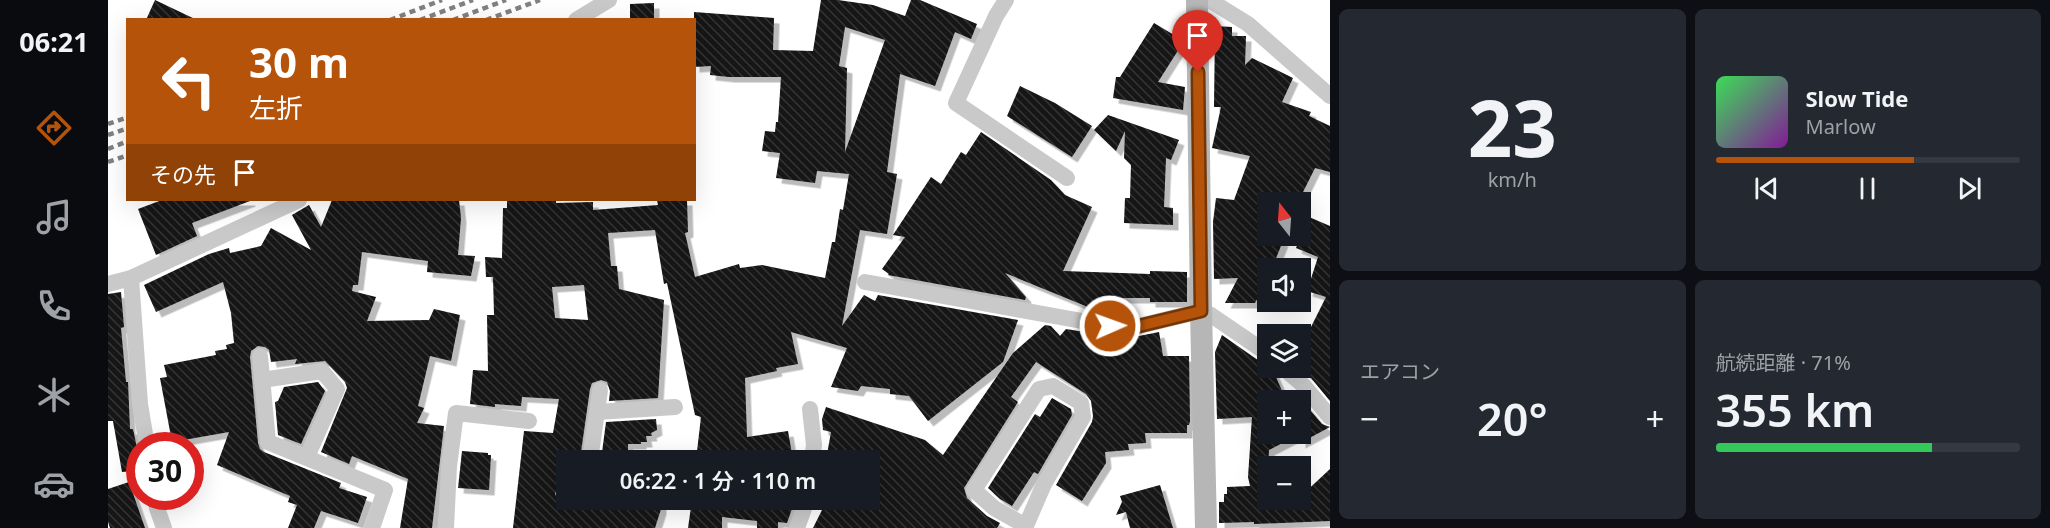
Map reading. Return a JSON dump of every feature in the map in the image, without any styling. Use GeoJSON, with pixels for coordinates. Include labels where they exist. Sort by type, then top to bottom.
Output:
{"type":"FeatureCollection","features":[{"type":"Feature","properties":{"kind":"street"},"geometry":{"type":"LineString","coordinates":[[579,18],[609,0]]}},
{"type":"Feature","properties":{"kind":"street"},"geometry":{"type":"LineString","coordinates":[[1006,0],[996,16],[956,103],[1067,178]]}},
{"type":"Feature","properties":{"kind":"street"},"geometry":{"type":"LineString","coordinates":[[1197,0],[1206,528]]}},
{"type":"Feature","properties":{"kind":"street"},"geometry":{"type":"LineString","coordinates":[[1209,0],[1248,24],[1330,96]]}},
{"type":"Feature","properties":{"kind":"street"},"geometry":{"type":"LineString","coordinates":[[108,284],[131,278],[297,201]]}},
{"type":"Feature","properties":{"kind":"street"},"geometry":{"type":"LineString","coordinates":[[131,278],[140,404],[145,432]]}},
{"type":"Feature","properties":{"kind":"street"},"geometry":{"type":"LineString","coordinates":[[865,282],[1110,326],[1139,326],[1201,311],[1211,315],[1257,346]]}},
{"type":"Feature","properties":{"kind":"street"},"geometry":{"type":"LineString","coordinates":[[260,356],[268,442],[385,490],[372,528]]}},
{"type":"Feature","properties":{"kind":"street"},"geometry":{"type":"LineString","coordinates":[[262,380],[322,371],[336,389],[307,457]]}},
{"type":"Feature","properties":{"kind":"street"},"geometry":{"type":"LineString","coordinates":[[1295,378],[1330,417]]}},
{"type":"Feature","properties":{"kind":"street"},"geometry":{"type":"LineString","coordinates":[[1053,386],[1081,403],[1083,417],[1044,484],[1025,527],[994,508],[974,490],[1039,389],[1053,386]]}},
{"type":"Feature","properties":{"kind":"street"},"geometry":{"type":"LineString","coordinates":[[591,450],[600,390]]}},
{"type":"Feature","properties":{"kind":"street"},"geometry":{"type":"LineString","coordinates":[[597,412],[675,407]]}},
{"type":"Feature","properties":{"kind":"street"},"geometry":{"type":"LineString","coordinates":[[810,409],[813,450]]}},
{"type":"Feature","properties":{"kind":"street"},"geometry":{"type":"LineString","coordinates":[[447,528],[449,466],[456,413],[529,421]]}},
{"type":"Feature","properties":{"kind":"street"},"geometry":{"type":"LineString","coordinates":[[158,510],[164,528]]}},
{"type":"Feature","properties":{"kind":"street"},"geometry":{"type":"LineString","coordinates":[[797,528],[803,510]]}},
{"type":"Feature","properties":{"kind":"building"},"geometry":{"type":"Polygon","coordinates":[[[155,0],[193,18],[147,18],[155,0]]]}},
{"type":"Feature","properties":{"kind":"building"},"geometry":{"type":"Polygon","coordinates":[[[821,0],[873,5],[905,16],[911,0],[920,0],[977,24],[971,39],[955,32],[935,86],[900,74],[887,172],[897,174],[887,234],[860,230],[842,326],[864,295],[875,301],[878,295],[1018,320],[1003,362],[928,421],[909,396],[890,394],[890,389],[861,386],[858,391],[831,387],[847,348],[791,332],[798,364],[745,378],[747,437],[788,431],[791,450],[697,450],[701,417],[695,415],[667,283],[664,284],[655,230],[608,233],[611,266],[617,266],[619,289],[664,300],[658,398],[609,401],[610,391],[607,382],[601,380],[592,383],[581,450],[556,450],[556,510],[661,510],[655,528],[513,528],[524,431],[553,433],[559,399],[522,397],[521,406],[495,404],[495,407],[470,404],[473,370],[488,371],[487,315],[494,315],[493,277],[486,277],[485,257],[502,258],[503,208],[507,208],[507,201],[593,202],[593,210],[658,205],[657,201],[687,201],[688,232],[685,233],[695,277],[739,264],[740,268],[762,265],[825,278],[832,242],[835,242],[840,209],[843,210],[849,174],[817,171],[815,183],[776,178],[780,153],[762,151],[765,131],[775,132],[776,122],[778,122],[781,77],[710,75],[711,66],[696,67],[694,12],[774,18],[773,50],[813,51],[821,0]],[[845,27],[839,66],[847,68],[845,152],[885,40],[845,27]],[[584,285],[552,287],[555,318],[588,320],[584,285]]]}},
{"type":"Feature","properties":{"kind":"building"},"geometry":{"type":"Polygon","coordinates":[[[654,3],[654,18],[630,18],[630,4],[654,3]]]}},
{"type":"Feature","properties":{"kind":"building"},"geometry":{"type":"Polygon","coordinates":[[[1154,23],[1184,41],[1158,82],[1185,87],[1183,110],[1113,98],[1116,77],[1120,77],[1154,23]]]}},
{"type":"Feature","properties":{"kind":"building"},"geometry":{"type":"Polygon","coordinates":[[[1215,26],[1232,27],[1232,36],[1246,36],[1245,65],[1252,58],[1293,78],[1282,102],[1311,112],[1309,116],[1330,126],[1330,172],[1315,168],[1303,192],[1257,192],[1257,246],[1281,246],[1276,258],[1257,258],[1257,299],[1255,303],[1225,303],[1238,278],[1214,279],[1213,222],[1216,198],[1234,200],[1250,156],[1212,148],[1221,107],[1214,107],[1215,26]]]}},
{"type":"Feature","properties":{"kind":"building"},"geometry":{"type":"Polygon","coordinates":[[[1020,86],[1055,103],[1092,126],[1072,157],[1007,116],[1020,86]]]}},
{"type":"Feature","properties":{"kind":"building"},"geometry":{"type":"Polygon","coordinates":[[[1108,115],[1179,140],[1171,160],[1166,158],[1164,207],[1173,208],[1173,225],[1124,223],[1125,198],[1130,198],[1131,165],[1124,158],[1125,131],[1116,151],[1094,130],[1108,115]]]}},
{"type":"Feature","properties":{"kind":"building"},"geometry":{"type":"Polygon","coordinates":[[[981,132],[1051,180],[1065,195],[1092,207],[1063,271],[1150,274],[1150,271],[1187,272],[1187,302],[1150,302],[1150,298],[1107,298],[1107,315],[1084,311],[1088,307],[1005,273],[1026,297],[1025,300],[888,275],[882,269],[905,237],[893,235],[931,177],[941,184],[961,152],[966,155],[981,132]]]}},
{"type":"Feature","properties":{"kind":"building"},"geometry":{"type":"Polygon","coordinates":[[[159,201],[250,201],[192,223],[197,236],[156,255],[138,209],[159,201]]]}},
{"type":"Feature","properties":{"kind":"building"},"geometry":{"type":"Polygon","coordinates":[[[332,201],[459,201],[461,218],[458,255],[475,256],[471,276],[427,272],[428,261],[362,252],[358,285],[353,285],[352,291],[376,297],[367,321],[429,320],[434,309],[460,315],[451,361],[430,356],[418,406],[424,408],[417,423],[444,426],[432,528],[400,528],[408,479],[352,456],[349,464],[321,452],[347,388],[345,382],[325,361],[295,364],[297,359],[271,362],[269,350],[265,347],[258,346],[251,351],[258,443],[264,452],[341,483],[339,488],[367,497],[358,523],[321,511],[314,528],[288,528],[297,505],[288,502],[290,496],[217,465],[229,432],[204,436],[204,432],[170,432],[160,378],[167,377],[164,365],[216,355],[215,351],[227,349],[226,345],[234,343],[231,313],[223,282],[156,312],[144,285],[209,254],[229,248],[230,253],[261,246],[271,228],[311,250],[292,215],[309,205],[321,227],[332,201]]]}},
{"type":"Feature","properties":{"kind":"building"},"geometry":{"type":"Polygon","coordinates":[[[1311,218],[1330,226],[1330,401],[1311,378],[1311,327],[1326,297],[1311,292],[1311,279],[1318,257],[1296,248],[1297,246],[1311,246],[1311,218]]]}},
{"type":"Feature","properties":{"kind":"building"},"geometry":{"type":"Polygon","coordinates":[[[121,292],[124,327],[121,328],[126,382],[128,382],[130,429],[133,429],[134,432],[126,432],[126,472],[122,472],[113,421],[108,421],[108,294],[121,292]]]}},
{"type":"Feature","properties":{"kind":"building"},"geometry":{"type":"Polygon","coordinates":[[[1045,325],[1051,326],[1060,336],[1066,329],[1110,336],[1139,336],[1159,332],[1163,356],[1189,356],[1190,421],[1187,425],[1187,433],[1145,433],[1146,443],[1128,444],[1129,450],[1105,452],[1106,463],[1082,501],[1056,485],[1092,422],[1091,401],[1086,394],[1036,362],[1011,397],[1018,402],[964,488],[967,498],[987,516],[1000,523],[997,528],[813,528],[822,510],[880,510],[880,450],[828,450],[831,432],[823,430],[822,419],[826,407],[925,440],[943,455],[1013,353],[1045,325]]]}},
{"type":"Feature","properties":{"kind":"building"},"geometry":{"type":"Polygon","coordinates":[[[1222,335],[1257,360],[1257,378],[1276,378],[1282,390],[1257,390],[1257,444],[1281,444],[1269,450],[1269,456],[1257,456],[1257,510],[1311,510],[1311,487],[1330,469],[1330,521],[1219,523],[1219,502],[1224,502],[1227,487],[1250,486],[1248,477],[1252,417],[1217,419],[1215,352],[1222,335]]]}},
{"type":"Feature","properties":{"kind":"building"},"geometry":{"type":"Polygon","coordinates":[[[318,382],[325,391],[301,444],[278,435],[275,402],[278,401],[284,387],[318,382]]]}},
{"type":"Feature","properties":{"kind":"building"},"geometry":{"type":"Polygon","coordinates":[[[1052,398],[1071,409],[1072,415],[1038,474],[1034,472],[1012,506],[988,488],[1035,414],[1040,417],[1052,398]]]}},
{"type":"Feature","properties":{"kind":"building"},"geometry":{"type":"Polygon","coordinates":[[[1311,411],[1322,424],[1330,427],[1311,437],[1311,411]]]}},
{"type":"Feature","properties":{"kind":"building"},"geometry":{"type":"Polygon","coordinates":[[[656,419],[657,430],[651,433],[652,436],[646,436],[647,442],[628,444],[628,450],[602,450],[606,422],[656,419]]]}},
{"type":"Feature","properties":{"kind":"building"},"geometry":{"type":"Polygon","coordinates":[[[462,451],[491,455],[489,490],[458,488],[462,451]]]}},
{"type":"Feature","properties":{"kind":"building"},"geometry":{"type":"Polygon","coordinates":[[[126,483],[126,510],[139,510],[145,528],[110,528],[108,489],[126,483]]]}},
{"type":"Feature","properties":{"kind":"building"},"geometry":{"type":"Polygon","coordinates":[[[1160,485],[1173,528],[1130,528],[1126,512],[1116,515],[1122,502],[1120,496],[1160,485]]]}},
{"type":"Feature","properties":{"kind":"building"},"geometry":{"type":"Polygon","coordinates":[[[691,510],[792,510],[787,523],[778,522],[778,528],[757,528],[757,521],[722,517],[722,528],[688,528],[691,510]]]}},
{"type":"Feature","properties":{"kind":"railway"},"geometry":{"type":"LineString","coordinates":[[395,18],[442,0]]}},
{"type":"Feature","properties":{"kind":"railway"},"geometry":{"type":"LineString","coordinates":[[425,18],[473,0]]}},
{"type":"Feature","properties":{"kind":"railway"},"geometry":{"type":"LineString","coordinates":[[458,18],[506,0]]}},
{"type":"Feature","properties":{"kind":"railway"},"geometry":{"type":"LineString","coordinates":[[491,18],[540,0]]}},
{"type":"Feature","properties":{"kind":"railway"},"geometry":{"type":"LineString","coordinates":[[108,124],[126,118]]}},
{"type":"Feature","properties":{"kind":"railway"},"geometry":{"type":"LineString","coordinates":[[108,135],[126,129]]}},
{"type":"Feature","properties":{"kind":"railway"},"geometry":{"type":"LineString","coordinates":[[108,149],[126,142]]}},
{"type":"Feature","properties":{"kind":"railway"},"geometry":{"type":"LineString","coordinates":[[108,162],[126,156]]}},
{"type":"Feature","properties":{"kind":"route"},"geometry":{"type":"LineString","coordinates":[[1110,326],[1139,326],[1201,311],[1198,72]]}}]}
